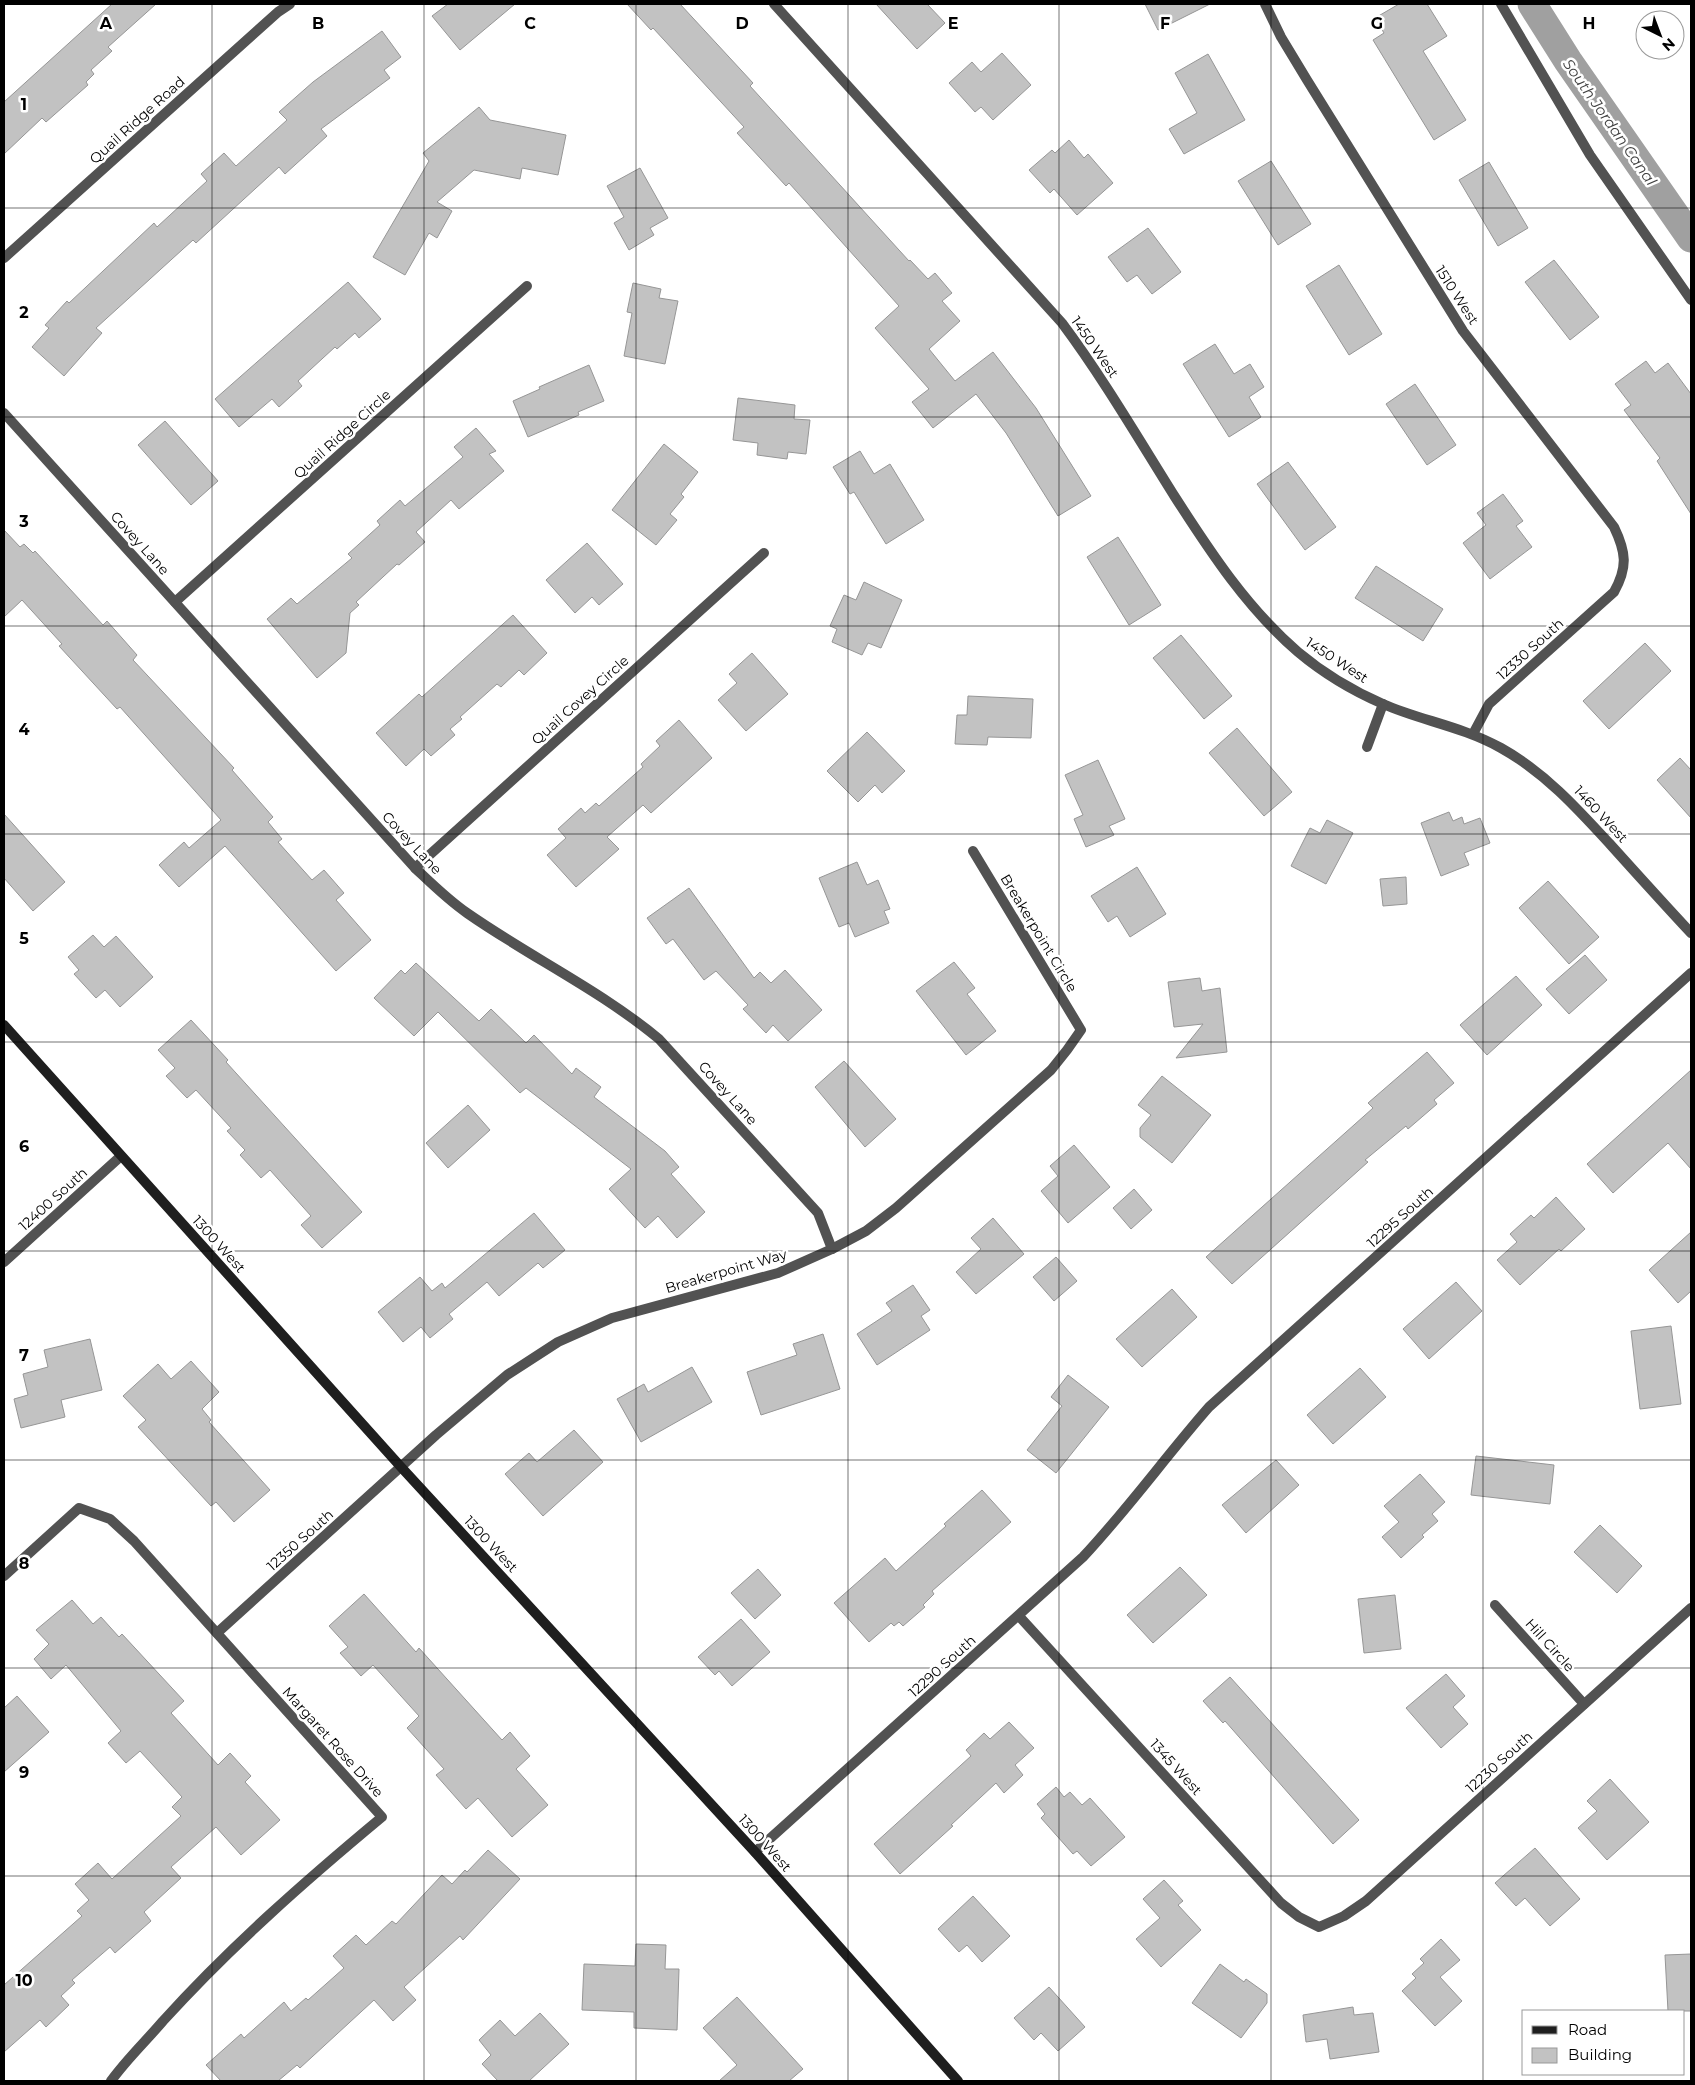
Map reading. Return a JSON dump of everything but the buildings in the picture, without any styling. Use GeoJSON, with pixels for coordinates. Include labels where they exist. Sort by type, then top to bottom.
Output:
{"type":"FeatureCollection","features":[{"type":"Feature","properties":{"kind":"street","name":"Quail Ridge Road"},"geometry":{"type":"LineString","coordinates":[[4,258],[278,12],[290,4]]}},
{"type":"Feature","properties":{"kind":"street","name":"1450 West"},"geometry":{"type":"LineString","coordinates":[[774,4],[1062,323],[1085,354],[1201,538],[1264,621],[1300,653],[1340,682],[1383,704],[1473,734]]}},
{"type":"Feature","properties":{"kind":"street","name":"1510 West"},"geometry":{"type":"LineString","coordinates":[[1265,4],[1281,37],[1307,80],[1463,331],[1614,527],[1622,544],[1625,563],[1622,578],[1614,592]]}},
{"type":"Feature","properties":{"kind":"street"},"geometry":{"type":"LineString","coordinates":[[1501,4],[1590,155],[1691,300]]}},
{"type":"Feature","properties":{"kind":"street","name":"Quail Ridge Circle"},"geometry":{"type":"LineString","coordinates":[[175,602],[527,286]]}},
{"type":"Feature","properties":{"kind":"street","name":"Covey Lane"},"geometry":{"type":"LineString","coordinates":[[4,413],[415,868],[466,912],[601,995],[659,1039],[818,1213],[832,1249]]}},
{"type":"Feature","properties":{"kind":"street","name":"Quail Covey Circle"},"geometry":{"type":"LineString","coordinates":[[415,868],[764,552]]}},
{"type":"Feature","properties":{"kind":"street","name":"12330 South"},"geometry":{"type":"LineString","coordinates":[[1473,734],[1489,704],[1614,592]]}},
{"type":"Feature","properties":{"kind":"street"},"geometry":{"type":"LineString","coordinates":[[1367,746],[1383,704]]}},
{"type":"Feature","properties":{"kind":"street","name":"1460 West"},"geometry":{"type":"LineString","coordinates":[[1473,734],[1503,749],[1558,789],[1691,933]]}},
{"type":"Feature","properties":{"kind":"street","name":"Breakerpoint Circle"},"geometry":{"type":"LineString","coordinates":[[973,850],[1081,1030]]}},
{"type":"Feature","properties":{"kind":"street","name":"12295 South"},"geometry":{"type":"LineString","coordinates":[[1139,1492],[1173,1448],[1209,1407],[1691,973]]}},
{"type":"Feature","properties":{"kind":"street","name":"1300 West"},"geometry":{"type":"LineString","coordinates":[[4,1025],[401,1467],[755,1852],[958,2081]]}},
{"type":"Feature","properties":{"kind":"street","name":"Breakerpoint Way"},"geometry":{"type":"LineString","coordinates":[[401,1467],[507,1375],[558,1342],[612,1318],[778,1273],[832,1249],[866,1231],[896,1208],[1051,1070],[1081,1030]]}},
{"type":"Feature","properties":{"kind":"street","name":"12400 South"},"geometry":{"type":"LineString","coordinates":[[4,1262],[121,1156]]}},
{"type":"Feature","properties":{"kind":"street","name":"12350 South"},"geometry":{"type":"LineString","coordinates":[[217,1632],[401,1467]]}},
{"type":"Feature","properties":{"kind":"street","name":"12290 South"},"geometry":{"type":"LineString","coordinates":[[755,1852],[1083,1557],[1139,1492]]}},
{"type":"Feature","properties":{"kind":"street","name":"Margaret Rose Drive"},"geometry":{"type":"LineString","coordinates":[[4,1576],[79,1508],[110,1519],[134,1541],[382,1817],[313,1874],[242,1940],[178,2006],[111,2081]]}},
{"type":"Feature","properties":{"kind":"street","name":"Hill Circle"},"geometry":{"type":"LineString","coordinates":[[1495,1605],[1584,1704]]}},
{"type":"Feature","properties":{"kind":"street","name":"12230 South"},"geometry":{"type":"LineString","coordinates":[[1319,1927],[1344,1916],[1366,1902],[1691,1608]]}},
{"type":"Feature","properties":{"kind":"street","name":"1345 West"},"geometry":{"type":"LineString","coordinates":[[1019,1616],[1281,1902],[1298,1917],[1319,1927]]}},
{"type":"Feature","properties":{"kind":"waterway","name":"South Jordan Canal"},"geometry":{"type":"LineString","coordinates":[[1532,4],[1568,61],[1691,238]]}}]}
